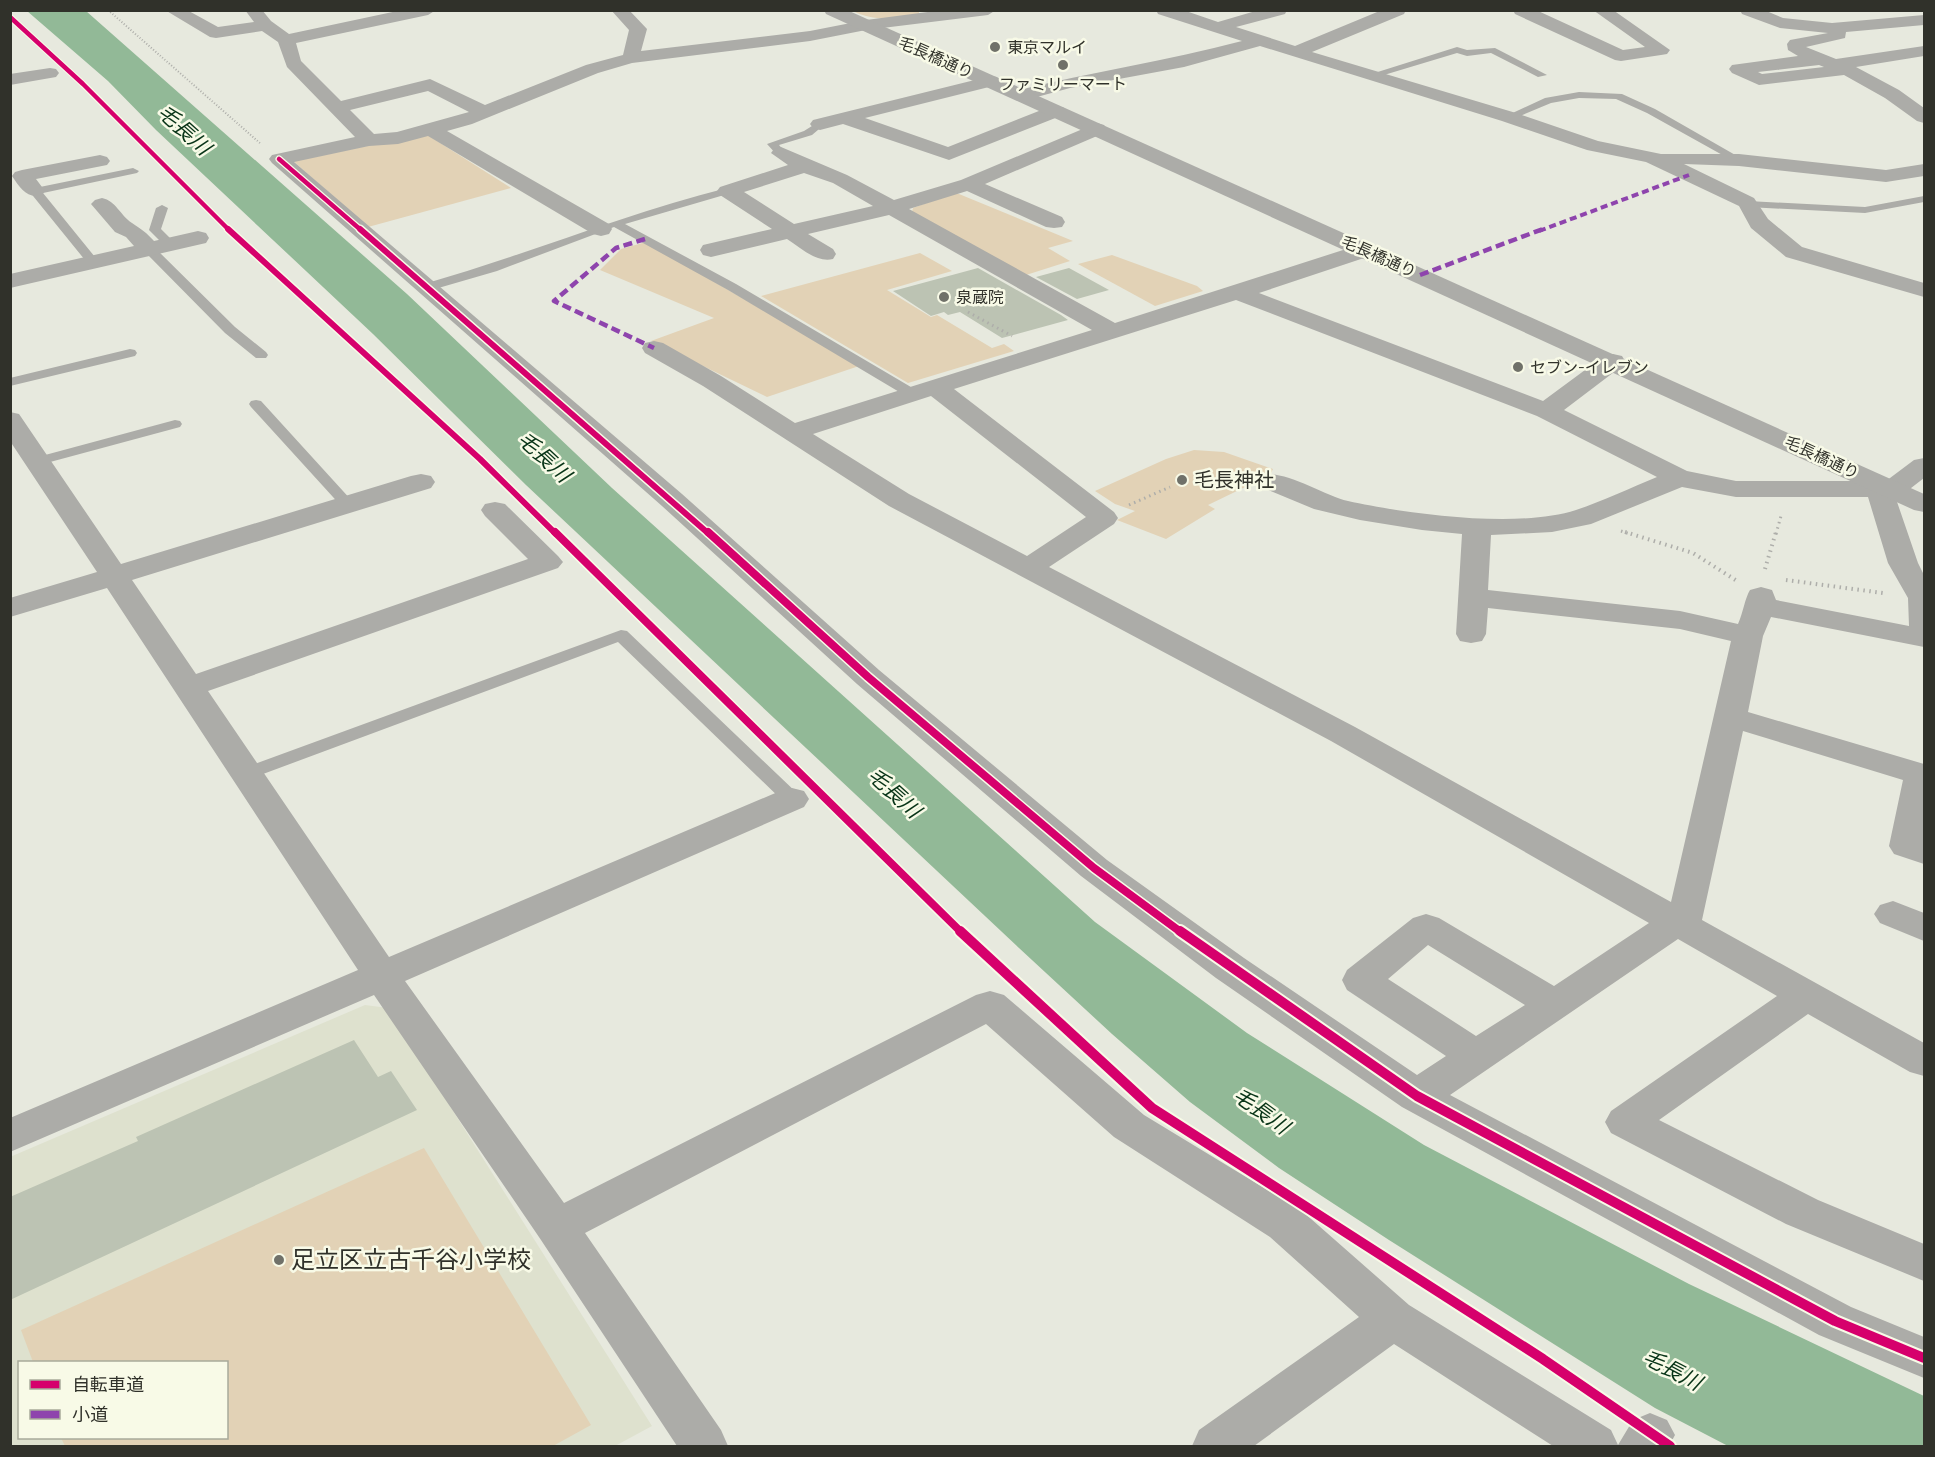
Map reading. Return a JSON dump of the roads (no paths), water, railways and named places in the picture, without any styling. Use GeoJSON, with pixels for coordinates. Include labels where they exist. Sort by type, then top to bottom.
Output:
{"type":"FeatureCollection","features":[{"type":"Feature","properties":{"kind":"street"},"geometry":{"type":"LineString","coordinates":[[173,10],[216,33],[266,25]]}},
{"type":"Feature","properties":{"kind":"street"},"geometry":{"type":"LineString","coordinates":[[253,10],[266,25],[286,40],[293,63],[369,140]]}},
{"type":"Feature","properties":{"kind":"street"},"geometry":{"type":"LineString","coordinates":[[286,40],[428,10]]}},
{"type":"Feature","properties":{"kind":"street"},"geometry":{"type":"LineString","coordinates":[[619,10],[638,29],[631,58]]}},
{"type":"Feature","properties":{"kind":"street","name":"毛長橋通り"},"geometry":{"type":"LineString","coordinates":[[832,10],[1613,361],[1886,489],[1924,504]]}},
{"type":"Feature","properties":{"kind":"street"},"geometry":{"type":"LineString","coordinates":[[988,10],[866,25],[810,36],[631,58],[592,69],[484,112],[430,129],[398,138],[369,140],[279,159],[672,500],[868,678],[1094,867],[1230,968],[1417,1096],[1835,1321],[1924,1358]]}},
{"type":"Feature","properties":{"kind":"street"},"geometry":{"type":"LineString","coordinates":[[1164,10],[1370,76],[1509,117],[1594,146],[1652,157],[1739,160],[1886,176],[1924,170]]}},
{"type":"Feature","properties":{"kind":"street"},"geometry":{"type":"LineString","coordinates":[[1219,27],[1279,10]]}},
{"type":"Feature","properties":{"kind":"street"},"geometry":{"type":"LineString","coordinates":[[1296,52],[1398,10]]}},
{"type":"Feature","properties":{"kind":"street"},"geometry":{"type":"LineString","coordinates":[[1521,10],[1621,56],[1661,50],[1600,10]]}},
{"type":"Feature","properties":{"kind":"street"},"geometry":{"type":"LineString","coordinates":[[1748,10],[1780,23],[1833,28],[1921,20]]}},
{"type":"Feature","properties":{"kind":"street"},"geometry":{"type":"LineString","coordinates":[[1902,10],[1921,20]]}},
{"type":"Feature","properties":{"kind":"street"},"geometry":{"type":"LineString","coordinates":[[1833,28],[1839,34],[1796,44],[1797,50],[1835,64],[1922,113]]}},
{"type":"Feature","properties":{"kind":"street"},"geometry":{"type":"LineString","coordinates":[[1022,95],[1070,83],[1184,62],[1263,40]]}},
{"type":"Feature","properties":{"kind":"street"},"geometry":{"type":"LineString","coordinates":[[1835,64],[1924,51]]}},
{"type":"Feature","properties":{"kind":"street"},"geometry":{"type":"LineString","coordinates":[[10,80],[50,72]]}},
{"type":"Feature","properties":{"kind":"street"},"geometry":{"type":"LineString","coordinates":[[820,124],[990,81]]}},
{"type":"Feature","properties":{"kind":"street"},"geometry":{"type":"LineString","coordinates":[[337,108],[430,85],[484,112]]}},
{"type":"Feature","properties":{"kind":"street"},"geometry":{"type":"LineString","coordinates":[[845,118],[949,154],[1056,111]]}},
{"type":"Feature","properties":{"kind":"street"},"geometry":{"type":"LineString","coordinates":[[430,129],[608,226]]}},
{"type":"Feature","properties":{"kind":"street"},"geometry":{"type":"LineString","coordinates":[[711,250],[891,208],[968,184],[1097,129]]}},
{"type":"Feature","properties":{"kind":"street"},"geometry":{"type":"LineString","coordinates":[[782,153],[805,166],[840,179],[1110,330]]}},
{"type":"Feature","properties":{"kind":"street"},"geometry":{"type":"LineString","coordinates":[[1652,157],[1748,204],[1759,223],[1794,252],[1880,275],[1924,290]]}},
{"type":"Feature","properties":{"kind":"street"},"geometry":{"type":"LineString","coordinates":[[35,191],[22,177],[100,161]]}},
{"type":"Feature","properties":{"kind":"street"},"geometry":{"type":"LineString","coordinates":[[727,191],[805,166]]}},
{"type":"Feature","properties":{"kind":"street"},"geometry":{"type":"LineString","coordinates":[[968,184],[1054,222]]}},
{"type":"Feature","properties":{"kind":"street"},"geometry":{"type":"LineString","coordinates":[[727,191],[825,254]]}},
{"type":"Feature","properties":{"kind":"street"},"geometry":{"type":"LineString","coordinates":[[133,208],[106,209],[123,227],[160,247]]}},
{"type":"Feature","properties":{"kind":"street"},"geometry":{"type":"LineString","coordinates":[[10,281],[198,238]]}},
{"type":"Feature","properties":{"kind":"street"},"geometry":{"type":"LineString","coordinates":[[794,432],[1110,330],[1239,293],[1365,250]]}},
{"type":"Feature","properties":{"kind":"street"},"geometry":{"type":"LineString","coordinates":[[1239,293],[1546,411],[1679,478],[1736,489],[1886,489],[1924,493]]}},
{"type":"Feature","properties":{"kind":"street"},"geometry":{"type":"LineString","coordinates":[[654,348],[712,381],[899,500],[1343,734],[1924,1061]]}},
{"type":"Feature","properties":{"kind":"street"},"geometry":{"type":"LineString","coordinates":[[1546,411],[1613,361]]}},
{"type":"Feature","properties":{"kind":"street"},"geometry":{"type":"LineString","coordinates":[[923,389],[1104,518],[1027,569]]}},
{"type":"Feature","properties":{"kind":"street"},"geometry":{"type":"LineString","coordinates":[[10,420],[384,977],[557,1227],[704,1446]]}},
{"type":"Feature","properties":{"kind":"street"},"geometry":{"type":"LineString","coordinates":[[1886,489],[1924,466]]}},
{"type":"Feature","properties":{"kind":"street"},"geometry":{"type":"LineString","coordinates":[[1271,481],[1329,505],[1403,518],[1477,526],[1563,522],[1581,518],[1679,478]]}},
{"type":"Feature","properties":{"kind":"street"},"geometry":{"type":"LineString","coordinates":[[10,608],[421,482]]}},
{"type":"Feature","properties":{"kind":"street"},"geometry":{"type":"LineString","coordinates":[[1886,489],[1903,563],[1924,598],[1924,629]]}},
{"type":"Feature","properties":{"kind":"street"},"geometry":{"type":"LineString","coordinates":[[190,687],[548,562],[495,510]]}},
{"type":"Feature","properties":{"kind":"street"},"geometry":{"type":"LineString","coordinates":[[1471,634],[1477,526]]}},
{"type":"Feature","properties":{"kind":"street"},"geometry":{"type":"LineString","coordinates":[[1473,597],[1680,620],[1758,604],[1924,639]]}},
{"type":"Feature","properties":{"kind":"street"},"geometry":{"type":"LineString","coordinates":[[1417,1096],[1686,916],[1730,717],[1758,604]]}},
{"type":"Feature","properties":{"kind":"street"},"geometry":{"type":"LineString","coordinates":[[1730,717],[1921,774],[1907,846],[1924,852]]}},
{"type":"Feature","properties":{"kind":"street"},"geometry":{"type":"LineString","coordinates":[[10,1136],[384,977],[792,799]]}},
{"type":"Feature","properties":{"kind":"street"},"geometry":{"type":"LineString","coordinates":[[1476,1056],[1361,980],[1426,927],[1554,1004]]}},
{"type":"Feature","properties":{"kind":"street"},"geometry":{"type":"LineString","coordinates":[[1807,995],[1626,1122],[1802,1212],[1924,1263]]}},
{"type":"Feature","properties":{"kind":"street"},"geometry":{"type":"LineString","coordinates":[[557,1227],[990,1005],[1129,1126],[1286,1224],[1393,1319],[1594,1446]]}},
{"type":"Feature","properties":{"kind":"street"},"geometry":{"type":"LineString","coordinates":[[1216,1446],[1393,1319]]}},
{"type":"Feature","properties":{"kind":"lane"},"geometry":{"type":"LineString","coordinates":[[1370,76],[1458,50],[1467,53],[1492,50],[1542,75]]}},
{"type":"Feature","properties":{"kind":"lane"},"geometry":{"type":"LineString","coordinates":[[1509,117],[1549,100],[1579,95],[1618,96],[1651,111],[1739,160]]}},
{"type":"Feature","properties":{"kind":"lane"},"geometry":{"type":"LineString","coordinates":[[782,153],[772,144],[808,133],[820,124]]}},
{"type":"Feature","properties":{"kind":"lane"},"geometry":{"type":"LineString","coordinates":[[93,262],[35,191],[132,171]]}},
{"type":"Feature","properties":{"kind":"lane"},"geometry":{"type":"LineString","coordinates":[[428,287],[493,268],[608,226],[727,191]]}},
{"type":"Feature","properties":{"kind":"lane"},"geometry":{"type":"LineString","coordinates":[[1748,204],[1865,210],[1924,199]]}},
{"type":"Feature","properties":{"kind":"lane"},"geometry":{"type":"LineString","coordinates":[[162,208],[155,230],[160,247],[230,330],[261,355]]}},
{"type":"Feature","properties":{"kind":"lane"},"geometry":{"type":"LineString","coordinates":[[608,226],[742,292],[923,389]]}},
{"type":"Feature","properties":{"kind":"lane"},"geometry":{"type":"LineString","coordinates":[[10,382],[130,352]]}},
{"type":"Feature","properties":{"kind":"lane"},"geometry":{"type":"LineString","coordinates":[[256,404],[348,505]]}},
{"type":"Feature","properties":{"kind":"lane"},"geometry":{"type":"LineString","coordinates":[[39,461],[175,424]]}},
{"type":"Feature","properties":{"kind":"lane"},"geometry":{"type":"LineString","coordinates":[[248,773],[621,635],[792,799]]}},
{"type":"Feature","properties":{"kind":"water","name":"毛長川"},"geometry":{"type":"Polygon","coordinates":[[[27,11],[86,11],[407,294],[612,488],[1095,922],[1247,1033],[1424,1145],[1689,1284],[1924,1396],[1924,1446],[1728,1446],[1655,1408],[1389,1240],[1279,1168],[1190,1102],[1019,948],[526,485],[373,334],[156,130],[108,81],[27,11]]]}},
{"type":"Feature","properties":{"kind":"place","name":"東京マルイ"},"geometry":{"type":"Point","coordinates":[995,47]}},
{"type":"Feature","properties":{"kind":"place","name":"ファミリーマート"},"geometry":{"type":"Point","coordinates":[1063,65]}},
{"type":"Feature","properties":{"kind":"place","name":"泉蔵院"},"geometry":{"type":"Point","coordinates":[944,297]}},
{"type":"Feature","properties":{"kind":"place","name":"セブン-イレブン"},"geometry":{"type":"Point","coordinates":[1518,367]}},
{"type":"Feature","properties":{"kind":"place","name":"毛長神社"},"geometry":{"type":"Point","coordinates":[1182,480]}},
{"type":"Feature","properties":{"kind":"place","name":"足立区立古千谷小学校"},"geometry":{"type":"Point","coordinates":[279,1260]}}]}
